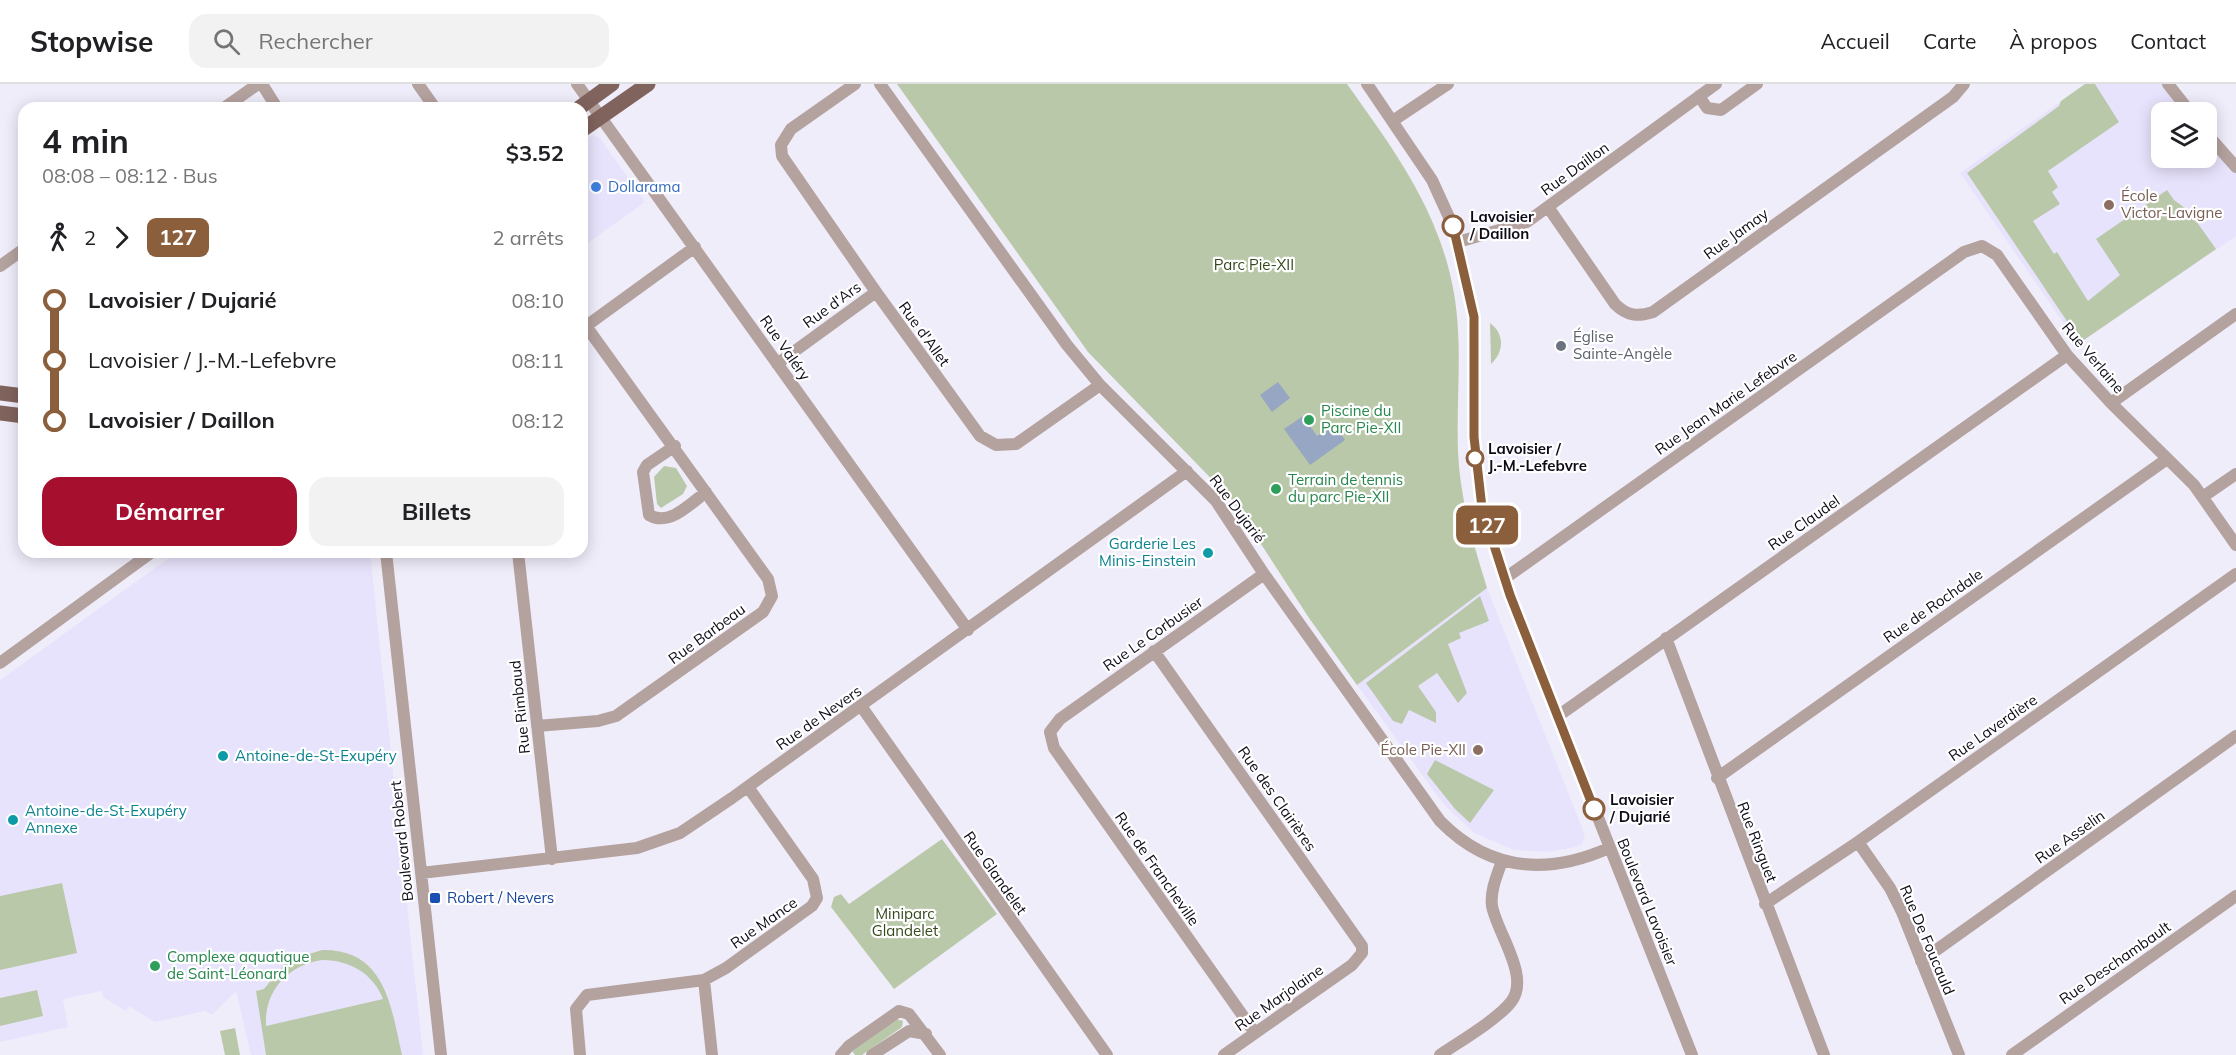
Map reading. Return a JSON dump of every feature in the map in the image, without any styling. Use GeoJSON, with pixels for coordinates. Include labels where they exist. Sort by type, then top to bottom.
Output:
{"type":"FeatureCollection","features":[{"type":"Feature","properties":{"kind":"main road"},"geometry":{"type":"LineString","coordinates":[[587,102],[612,84]]}},
{"type":"Feature","properties":{"kind":"main road"},"geometry":{"type":"LineString","coordinates":[[588,126],[648,84]]}},
{"type":"Feature","properties":{"kind":"main road"},"geometry":{"type":"LineString","coordinates":[[0,393],[18,395]]}},
{"type":"Feature","properties":{"kind":"main road"},"geometry":{"type":"LineString","coordinates":[[0,413],[18,415]]}},
{"type":"Feature","properties":{"kind":"street"},"geometry":{"type":"LineString","coordinates":[[233,102],[260,84],[273,102]]}},
{"type":"Feature","properties":{"kind":"street"},"geometry":{"type":"LineString","coordinates":[[418,84],[431,102]]}},
{"type":"Feature","properties":{"kind":"street","name":"Rue Valéry"},"geometry":{"type":"LineString","coordinates":[[577,84],[583,102]]}},
{"type":"Feature","properties":{"kind":"street","name":"Rue d'Allet"},"geometry":{"type":"LineString","coordinates":[[855,84],[790,129],[781,146],[786,164],[980,436],[987,442],[1005,446],[1016,444],[1100,385]]}},
{"type":"Feature","properties":{"kind":"street","name":"Rue Dujarié"},"geometry":{"type":"LineString","coordinates":[[880,84],[1067,345],[1100,385],[1223,510],[1264,574],[1440,820],[1466,844],[1502,861],[1544,866],[1566,863],[1609,848]]}},
{"type":"Feature","properties":{"kind":"street","name":"Boulevard Lavoisier"},"geometry":{"type":"LineString","coordinates":[[1367,84],[1394,120],[1432,180],[1444,203],[1458,242],[1474,317],[1474,437],[1482,508],[1504,579],[1692,1055]]}},
{"type":"Feature","properties":{"kind":"street"},"geometry":{"type":"LineString","coordinates":[[1394,120],[1448,84]]}},
{"type":"Feature","properties":{"kind":"street","name":"Rue Daillon"},"geometry":{"type":"LineString","coordinates":[[1458,242],[1527,222],[1716,84]]}},
{"type":"Feature","properties":{"kind":"street"},"geometry":{"type":"LineString","coordinates":[[1699,96],[1707,108],[1721,110],[1757,84]]}},
{"type":"Feature","properties":{"kind":"street","name":"Rue Jamay"},"geometry":{"type":"LineString","coordinates":[[1548,207],[1615,304],[1622,311],[1642,316],[1653,312],[1953,97],[1964,84]]}},
{"type":"Feature","properties":{"kind":"street"},"geometry":{"type":"LineString","coordinates":[[2168,84],[2182,102]]}},
{"type":"Feature","properties":{"kind":"street","name":"Rue Valéry"},"geometry":{"type":"LineString","coordinates":[[588,107],[601,117],[968,630]]}},
{"type":"Feature","properties":{"kind":"street"},"geometry":{"type":"LineString","coordinates":[[2217,145],[2236,167]]}},
{"type":"Feature","properties":{"kind":"street","name":"Rue Verlaine"},"geometry":{"type":"LineString","coordinates":[[1964,252],[1982,246],[1997,255],[2067,355],[2111,403],[2204,496]]}},
{"type":"Feature","properties":{"kind":"street"},"geometry":{"type":"LineString","coordinates":[[588,325],[695,248]]}},
{"type":"Feature","properties":{"kind":"street","name":"Rue Jean Marie Lefebvre"},"geometry":{"type":"LineString","coordinates":[[1504,579],[1964,252]]}},
{"type":"Feature","properties":{"kind":"street"},"geometry":{"type":"LineString","coordinates":[[0,266],[18,253]]}},
{"type":"Feature","properties":{"kind":"street","name":"Rue d'Ars"},"geometry":{"type":"LineString","coordinates":[[777,364],[876,292]]}},
{"type":"Feature","properties":{"kind":"street"},"geometry":{"type":"LineString","coordinates":[[2111,403],[2236,314]]}},
{"type":"Feature","properties":{"kind":"street","name":"Rue Barbeau"},"geometry":{"type":"LineString","coordinates":[[537,726],[598,721],[615,716],[763,612],[772,596],[768,579],[675,446],[588,333]]}},
{"type":"Feature","properties":{"kind":"street","name":"Rue Claudel"},"geometry":{"type":"LineString","coordinates":[[1558,716],[2067,355]]}},
{"type":"Feature","properties":{"kind":"street"},"geometry":{"type":"LineString","coordinates":[[675,446],[647,465],[643,472],[649,515],[657,520],[666,520],[706,492]]}},
{"type":"Feature","properties":{"kind":"street","name":"Rue de Rochdale"},"geometry":{"type":"LineString","coordinates":[[1717,778],[2167,459]]}},
{"type":"Feature","properties":{"kind":"street","name":"Rue de Nevers"},"geometry":{"type":"LineString","coordinates":[[421,873],[616,852],[662,841],[698,822],[748,787],[1187,471]]}},
{"type":"Feature","properties":{"kind":"street"},"geometry":{"type":"LineString","coordinates":[[2236,474],[2204,496],[2236,545]]}},
{"type":"Feature","properties":{"kind":"street"},"geometry":{"type":"LineString","coordinates":[[0,663],[144,558]]}},
{"type":"Feature","properties":{"kind":"street","name":"Boulevard Robert"},"geometry":{"type":"LineString","coordinates":[[387,558],[441,1055]]}},
{"type":"Feature","properties":{"kind":"street","name":"Rue Rimbaud"},"geometry":{"type":"LineString","coordinates":[[519,558],[552,859]]}},
{"type":"Feature","properties":{"kind":"street","name":"Rue Le Corbusier"},"geometry":{"type":"LineString","coordinates":[[1060,719],[1264,574]]}},
{"type":"Feature","properties":{"kind":"street","name":"Rue Laverdière"},"geometry":{"type":"LineString","coordinates":[[1765,904],[1858,842],[2236,574]]}},
{"type":"Feature","properties":{"kind":"street","name":"Rue Ringuet"},"geometry":{"type":"LineString","coordinates":[[1666,638],[1822,1054]]}},
{"type":"Feature","properties":{"kind":"street","name":"Rue des Clairières"},"geometry":{"type":"LineString","coordinates":[[1154,651],[1359,939],[1362,953],[1352,965]]}},
{"type":"Feature","properties":{"kind":"street","name":"Rue Glandelet"},"geometry":{"type":"LineString","coordinates":[[861,706],[1107,1055]]}},
{"type":"Feature","properties":{"kind":"street","name":"Rue de Francheville"},"geometry":{"type":"LineString","coordinates":[[1060,719],[1050,732],[1054,748],[1255,1033]]}},
{"type":"Feature","properties":{"kind":"street","name":"Rue Asselin"},"geometry":{"type":"LineString","coordinates":[[1921,961],[2236,736]]}},
{"type":"Feature","properties":{"kind":"street","name":"Rue Mance"},"geometry":{"type":"LineString","coordinates":[[580,1055],[576,1009],[580,1001],[595,992],[704,980],[805,913],[817,898],[813,879],[748,787]]}},
{"type":"Feature","properties":{"kind":"street","name":"Rue De Foucauld"},"geometry":{"type":"LineString","coordinates":[[1858,842],[1897,900],[1959,1055]]}},
{"type":"Feature","properties":{"kind":"street"},"geometry":{"type":"LineString","coordinates":[[1440,1055],[1503,1010],[1516,994],[1517,975],[1492,908],[1493,890],[1502,861]]}},
{"type":"Feature","properties":{"kind":"street","name":"Rue Deschambault"},"geometry":{"type":"LineString","coordinates":[[2012,1055],[2236,896]]}},
{"type":"Feature","properties":{"kind":"street","name":"Rue Marjolaine"},"geometry":{"type":"LineString","coordinates":[[1224,1055],[1352,965]]}},
{"type":"Feature","properties":{"kind":"street"},"geometry":{"type":"LineString","coordinates":[[704,980],[712,1055]]}},
{"type":"Feature","properties":{"kind":"street"},"geometry":{"type":"LineString","coordinates":[[841,1055],[849,1046],[899,1011],[909,1014],[940,1055]]}},
{"type":"Feature","properties":{"kind":"street"},"geometry":{"type":"LineString","coordinates":[[872,1055],[903,1033],[915,1031],[926,1034]]}},
{"type":"Feature","properties":{"kind":"shaded area","name":"École Victor-Lavigne"},"geometry":{"type":"Polygon","coordinates":[[[2085,84],[2168,84],[2182,102],[2151,102],[2151,168],[2217,168],[2217,145],[2236,167],[2236,236],[2078,344],[1960,173],[2085,84]]]}},
{"type":"Feature","properties":{"kind":"shaded area"},"geometry":{"type":"Polygon","coordinates":[[[593,135],[600,138],[645,202],[588,243],[588,138],[593,135]]]}},
{"type":"Feature","properties":{"kind":"shaded area"},"geometry":{"type":"Polygon","coordinates":[[[169,558],[371,558],[423,1055],[251,1055],[236,991],[212,1015],[205,1011],[155,1022],[129,1006],[126,1011],[103,997],[102,991],[63,999],[68,1027],[0,1042],[0,680],[169,558]]]}},
{"type":"Feature","properties":{"kind":"shaded area","name":"École Pie-XII"},"geometry":{"type":"Polygon","coordinates":[[[1487,588],[1585,835],[1582,844],[1576,847],[1547,852],[1514,850],[1474,833],[1444,805],[1357,685],[1487,588]]]}},
{"type":"Feature","properties":{"kind":"green space","name":"Parc Pie-XII"},"geometry":{"type":"Polygon","coordinates":[[[897,84],[1347,84],[1410,178],[1424,203],[1445,255],[1456,304],[1458,325],[1458,451],[1461,486],[1472,537],[1487,588],[1357,685],[1309,618],[1233,501],[1088,352],[897,84]]]}},
{"type":"Feature","properties":{"kind":"green space"},"geometry":{"type":"Polygon","coordinates":[[[2085,84],[2095,84],[2119,122],[2048,171],[2058,187],[2052,192],[2060,204],[2033,221],[2054,254],[2057,252],[2088,301],[2120,275],[2096,239],[2167,190],[2174,200],[2189,211],[2216,249],[2081,342],[1967,173],[2059,106],[2061,101],[2085,84]]]}},
{"type":"Feature","properties":{"kind":"green space"},"geometry":{"type":"Polygon","coordinates":[[[1490,323],[1498,332],[1501,343],[1498,354],[1491,364],[1490,323]]]}},
{"type":"Feature","properties":{"kind":"green space"},"geometry":{"type":"Polygon","coordinates":[[[664,466],[676,468],[687,486],[683,494],[661,508],[657,504],[654,477],[664,466]]]}},
{"type":"Feature","properties":{"kind":"green space"},"geometry":{"type":"Polygon","coordinates":[[[1480,596],[1489,621],[1459,633],[1461,638],[1448,644],[1467,693],[1458,703],[1437,673],[1418,686],[1436,712],[1436,723],[1409,710],[1402,724],[1393,721],[1366,683],[1480,596]]]}},
{"type":"Feature","properties":{"kind":"green space"},"geometry":{"type":"Polygon","coordinates":[[[1435,760],[1494,790],[1470,823],[1455,809],[1427,774],[1435,760]]]}},
{"type":"Feature","properties":{"kind":"green space","name":"Miniparc Glandelet"},"geometry":{"type":"Polygon","coordinates":[[[942,839],[997,914],[894,989],[831,907],[834,897],[841,894],[849,904],[942,839]]]}},
{"type":"Feature","properties":{"kind":"green space"},"geometry":{"type":"Polygon","coordinates":[[[62,883],[77,953],[0,970],[0,896],[62,883]]]}},
{"type":"Feature","properties":{"kind":"green space"},"geometry":{"type":"Polygon","coordinates":[[[322,950],[343,952],[360,959],[373,970],[389,1000],[402,1055],[266,1055],[256,991],[264,989],[287,961],[322,950]],[[322,960],[299,967],[281,981],[269,1001],[266,1026],[383,999],[379,990],[366,975],[351,965],[322,960]]]}},
{"type":"Feature","properties":{"kind":"green space"},"geometry":{"type":"Polygon","coordinates":[[[37,990],[43,1016],[0,1026],[0,998],[37,990]]]}},
{"type":"Feature","properties":{"kind":"green space"},"geometry":{"type":"Polygon","coordinates":[[[896,1019],[903,1021],[902,1027],[862,1055],[855,1055],[852,1051],[896,1019]]]}},
{"type":"Feature","properties":{"kind":"green space"},"geometry":{"type":"Polygon","coordinates":[[[235,1028],[240,1055],[225,1055],[220,1031],[235,1028]]]}},
{"type":"Feature","properties":{"kind":"water"},"geometry":{"type":"Polygon","coordinates":[[[1278,382],[1290,398],[1272,412],[1260,395],[1278,382]]]}},
{"type":"Feature","properties":{"kind":"water"},"geometry":{"type":"Polygon","coordinates":[[[1303,416],[1317,436],[1334,424],[1345,440],[1310,465],[1284,429],[1303,416]]]}},
{"type":"Feature","properties":{"kind":"bus line","name":"127"},"geometry":{"type":"LineString","coordinates":[[1453,226],[1474,317],[1476,344],[1475,461],[1482,508],[1504,579],[1594,809]]}},
{"type":"Feature","properties":{"kind":"place","name":"Dollarama"},"geometry":{"type":"Point","coordinates":[596,187]}},
{"type":"Feature","properties":{"kind":"place","name":"École Victor-Lavigne"},"geometry":{"type":"Point","coordinates":[2109,205]}},
{"type":"Feature","properties":{"kind":"place","name":"Lavoisier / Daillon"},"geometry":{"type":"Point","coordinates":[1453,226]}},
{"type":"Feature","properties":{"kind":"place","name":"Église Sainte-Angèle"},"geometry":{"type":"Point","coordinates":[1561,346]}},
{"type":"Feature","properties":{"kind":"place","name":"Piscine du Parc Pie-XII"},"geometry":{"type":"Point","coordinates":[1309,420]}},
{"type":"Feature","properties":{"kind":"place","name":"Lavoisier / J.-M.-Lefebvre"},"geometry":{"type":"Point","coordinates":[1475,458]}},
{"type":"Feature","properties":{"kind":"place","name":"Terrain de tennis du parc Pie-XII"},"geometry":{"type":"Point","coordinates":[1276,489]}},
{"type":"Feature","properties":{"kind":"place","name":"Garderie Les Minis-Einstein"},"geometry":{"type":"Point","coordinates":[1208,553]}},
{"type":"Feature","properties":{"kind":"place","name":"École Pie-XII"},"geometry":{"type":"Point","coordinates":[1478,750]}},
{"type":"Feature","properties":{"kind":"place","name":"Antoine-de-St-Exupéry"},"geometry":{"type":"Point","coordinates":[223,756]}},
{"type":"Feature","properties":{"kind":"place","name":"Lavoisier / Dujarié"},"geometry":{"type":"Point","coordinates":[1594,809]}},
{"type":"Feature","properties":{"kind":"place","name":"Antoine-de-St-Exupéry Annexe"},"geometry":{"type":"Point","coordinates":[13,820]}},
{"type":"Feature","properties":{"kind":"place","name":"Robert / Nevers"},"geometry":{"type":"Point","coordinates":[435,898]}},
{"type":"Feature","properties":{"kind":"place","name":"Complexe aquatique de Saint-Léonard"},"geometry":{"type":"Point","coordinates":[155,966]}}]}
